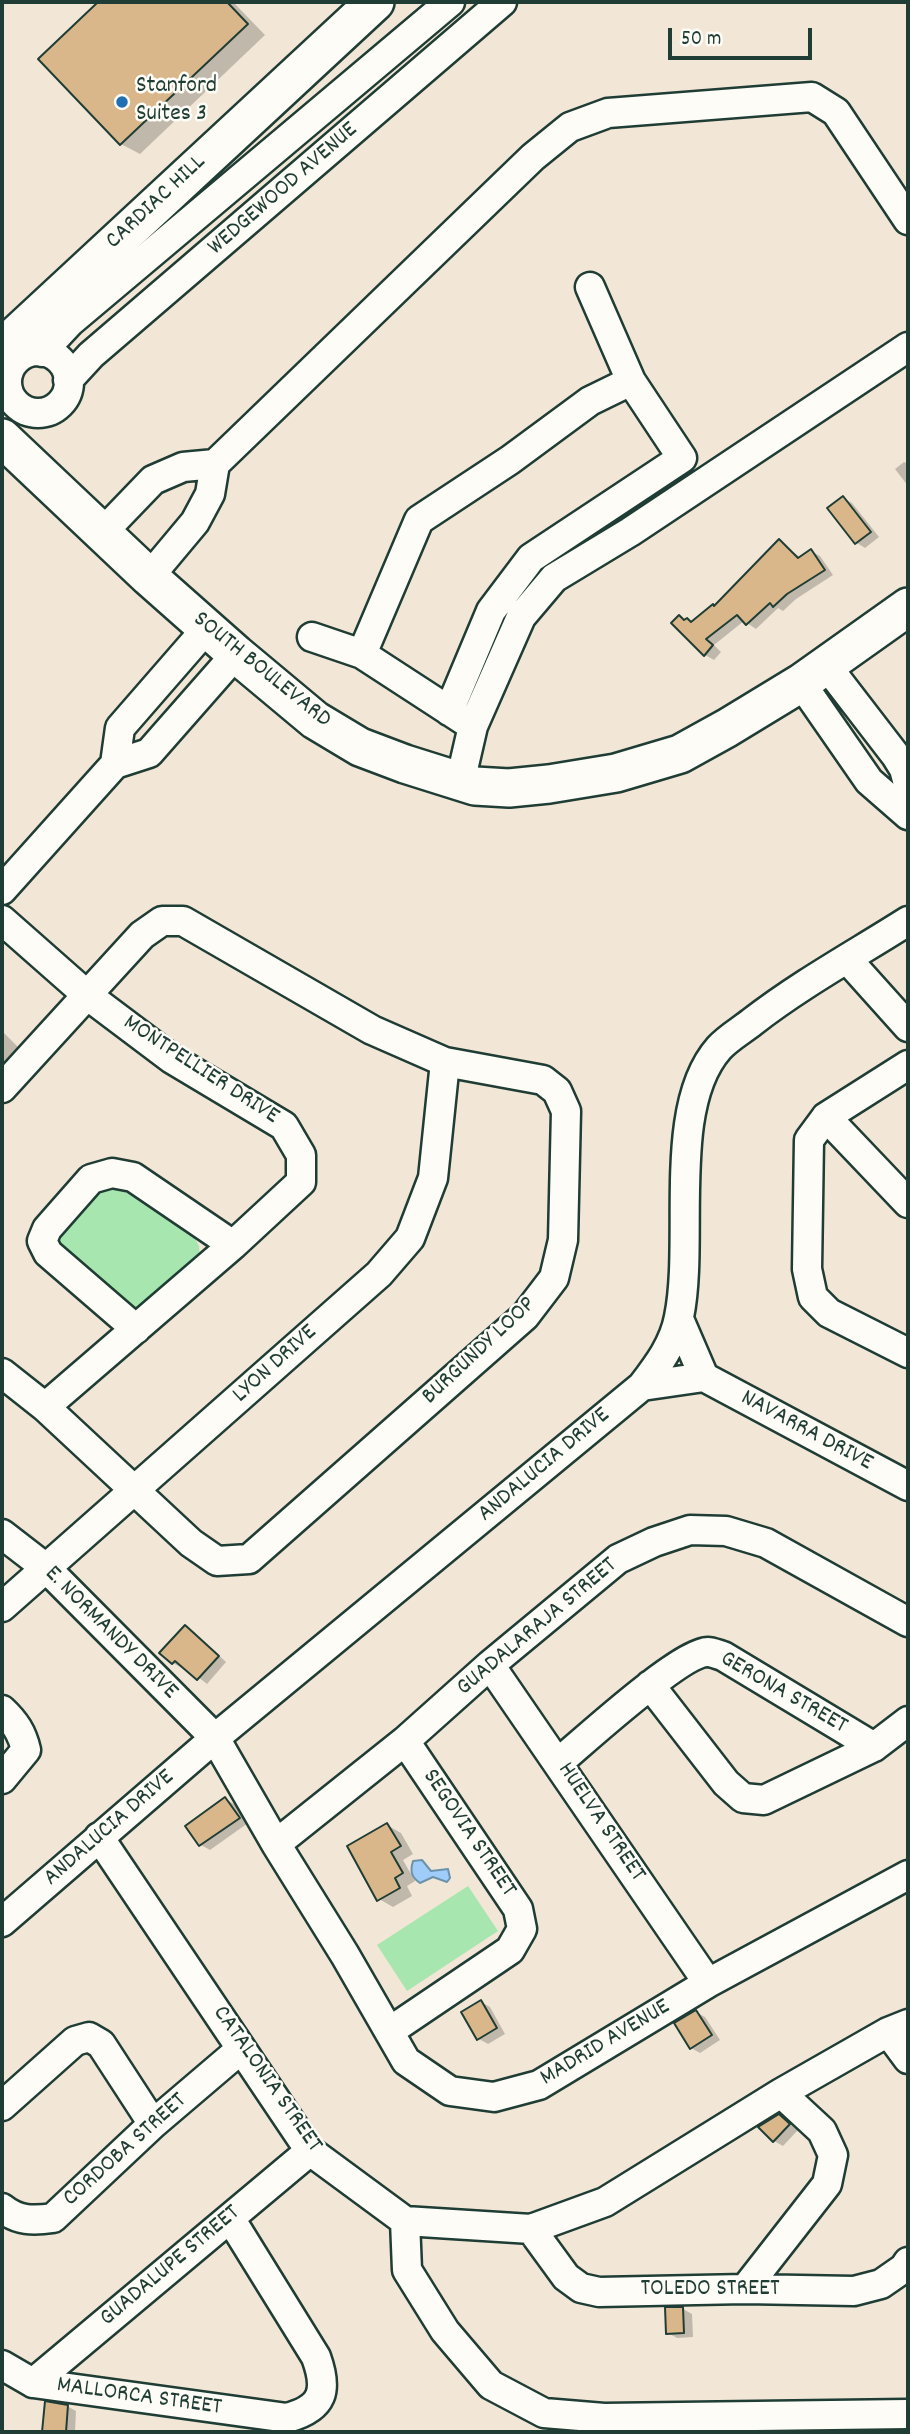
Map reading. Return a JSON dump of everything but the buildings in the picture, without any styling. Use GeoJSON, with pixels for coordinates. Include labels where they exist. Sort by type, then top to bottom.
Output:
{"type":"FeatureCollection","features":[{"type":"Feature","properties":{"kind":"main road","name":"CARDIAC HILL"},"geometry":{"type":"LineString","coordinates":[[4,371],[375,2]]}},
{"type":"Feature","properties":{"kind":"main road","name":"SOUTH BOULEVARD"},"geometry":{"type":"LineString","coordinates":[[11,447],[149,577],[315,720],[360,747],[475,786],[509,788],[616,773],[680,754],[813,674],[908,607]]}},
{"type":"Feature","properties":{"kind":"street","name":"WEDGEWOOD AVENUE"},"geometry":{"type":"LineString","coordinates":[[4,371],[9,371],[19,358],[42,352],[71,322],[450,2]]}},
{"type":"Feature","properties":{"kind":"street","name":"WEDGEWOOD AVENUE"},"geometry":{"type":"LineString","coordinates":[[36,413],[55,408],[63,400],[68,380],[91,355],[502,2]]}},
{"type":"Feature","properties":{"kind":"street"},"geometry":{"type":"LineString","coordinates":[[149,577],[195,522],[210,494],[215,464],[533,157],[570,127],[608,113],[812,97],[836,112],[908,220]]}},
{"type":"Feature","properties":{"kind":"street"},"geometry":{"type":"LineString","coordinates":[[449,711],[491,611],[531,558],[682,458],[631,381],[590,287]]}},
{"type":"Feature","properties":{"kind":"street"},"geometry":{"type":"LineString","coordinates":[[457,781],[464,765],[473,726],[521,617],[554,578],[630,531],[908,347]]}},
{"type":"Feature","properties":{"kind":"street"},"geometry":{"type":"LineString","coordinates":[[42,352],[57,358],[63,365],[68,380]]}},
{"type":"Feature","properties":{"kind":"street"},"geometry":{"type":"LineString","coordinates":[[4,371],[12,398],[26,411],[36,413],[11,447]]}},
{"type":"Feature","properties":{"kind":"street"},"geometry":{"type":"LineString","coordinates":[[362,654],[419,520],[510,460],[590,401],[631,381]]}},
{"type":"Feature","properties":{"kind":"street"},"geometry":{"type":"LineString","coordinates":[[102,533],[153,480],[183,467],[215,464]]}},
{"type":"Feature","properties":{"kind":"street"},"geometry":{"type":"LineString","coordinates":[[115,764],[120,728],[207,628]]}},
{"type":"Feature","properties":{"kind":"street"},"geometry":{"type":"LineString","coordinates":[[312,637],[362,654],[473,726]]}},
{"type":"Feature","properties":{"kind":"street"},"geometry":{"type":"LineString","coordinates":[[2,890],[115,764],[149,753],[236,654]]}},
{"type":"Feature","properties":{"kind":"street"},"geometry":{"type":"LineString","coordinates":[[813,674],[896,756],[908,783]]}},
{"type":"Feature","properties":{"kind":"street"},"geometry":{"type":"LineString","coordinates":[[813,674],[869,781],[908,815]]}},
{"type":"Feature","properties":{"kind":"street","name":"MONTPELLIER DRIVE"},"geometry":{"type":"LineString","coordinates":[[2,920],[88,995],[172,1059],[284,1126],[301,1155],[301,1182],[233,1245],[45,1407]]}},
{"type":"Feature","properties":{"kind":"street","name":"BURGUNDY LOOP"},"geometry":{"type":"LineString","coordinates":[[2,1088],[142,934],[162,921],[183,921],[372,1030],[445,1062],[542,1080],[557,1091],[566,1111],[563,1240],[554,1278],[525,1316],[249,1559],[217,1561],[191,1543],[45,1407],[2,1373]]}},
{"type":"Feature","properties":{"kind":"street","name":"ANDALUCIA DRIVE"},"geometry":{"type":"LineString","coordinates":[[2,1922],[215,1738],[642,1386],[664,1357],[679,1319],[684,1276],[691,1101],[702,1071],[720,1047],[784,997],[908,921]]}},
{"type":"Feature","properties":{"kind":"street"},"geometry":{"type":"LineString","coordinates":[[847,959],[908,1027]]}},
{"type":"Feature","properties":{"kind":"street","name":"LYON DRIVE"},"geometry":{"type":"LineString","coordinates":[[2,1607],[379,1273],[410,1238],[433,1178],[445,1062]]}},
{"type":"Feature","properties":{"kind":"street"},"geometry":{"type":"LineString","coordinates":[[908,1065],[825,1117],[809,1140],[807,1269],[813,1297],[830,1313],[908,1353]]}},
{"type":"Feature","properties":{"kind":"street"},"geometry":{"type":"LineString","coordinates":[[825,1117],[908,1203]]}},
{"type":"Feature","properties":{"kind":"street"},"geometry":{"type":"LineString","coordinates":[[136,1329],[48,1253],[42,1241],[47,1229],[91,1179],[112,1173],[133,1177],[233,1245]]}},
{"type":"Feature","properties":{"kind":"street"},"geometry":{"type":"LineString","coordinates":[[642,1386],[704,1377],[679,1319]]}},
{"type":"Feature","properties":{"kind":"street","name":"NAVARRA DRIVE"},"geometry":{"type":"LineString","coordinates":[[704,1377],[908,1486]]}},
{"type":"Feature","properties":{"kind":"street","name":"GUADALARAJA STREET"},"geometry":{"type":"LineString","coordinates":[[276,1844],[405,1741],[490,1665],[618,1559],[654,1542],[690,1530],[726,1531],[766,1543],[908,1622]]}},
{"type":"Feature","properties":{"kind":"street","name":"E. NORMANDY DRIVE"},"geometry":{"type":"LineString","coordinates":[[2,1534],[46,1568],[215,1738]]}},
{"type":"Feature","properties":{"kind":"street","name":"GERONA STREET"},"geometry":{"type":"LineString","coordinates":[[559,1762],[650,1685],[694,1656],[708,1652],[723,1657],[874,1747]]}},
{"type":"Feature","properties":{"kind":"street","name":"HUELVA STREET"},"geometry":{"type":"LineString","coordinates":[[490,1665],[708,1983]]}},
{"type":"Feature","properties":{"kind":"street"},"geometry":{"type":"LineString","coordinates":[[650,1685],[726,1783],[743,1798],[764,1800],[874,1747],[908,1721]]}},
{"type":"Feature","properties":{"kind":"street"},"geometry":{"type":"LineString","coordinates":[[2,1710],[22,1734],[26,1750],[2,1779]]}},
{"type":"Feature","properties":{"kind":"street","name":"MADRID AVENUE"},"geometry":{"type":"LineString","coordinates":[[215,1738],[406,2061],[450,2091],[494,2096],[539,2085],[708,1983],[908,1875]]}},
{"type":"Feature","properties":{"kind":"street","name":"SEGOVIA STREET"},"geometry":{"type":"LineString","coordinates":[[390,2031],[510,1950],[522,1929],[518,1909],[405,1741]]}},
{"type":"Feature","properties":{"kind":"street","name":"CATALONIA STREET"},"geometry":{"type":"LineString","coordinates":[[99,1837],[310,2151],[405,2221]]}},
{"type":"Feature","properties":{"kind":"street"},"geometry":{"type":"LineString","coordinates":[[908,2059],[898,2028],[781,2093],[605,2202],[531,2228],[405,2221],[407,2270],[444,2331],[491,2385],[544,2413],[604,2418],[908,2414]]}},
{"type":"Feature","properties":{"kind":"street"},"geometry":{"type":"LineString","coordinates":[[2,2106],[75,2041],[89,2037],[101,2044],[153,2124]]}},
{"type":"Feature","properties":{"kind":"street","name":"CORDOBA STREET"},"geometry":{"type":"LineString","coordinates":[[2,2208],[9,2214],[30,2221],[53,2218],[153,2124],[241,2049]]}},
{"type":"Feature","properties":{"kind":"street"},"geometry":{"type":"LineString","coordinates":[[745,2289],[827,2184],[833,2155],[822,2131],[781,2093]]}},
{"type":"Feature","properties":{"kind":"street","name":"GUADALUPE STREET"},"geometry":{"type":"LineString","coordinates":[[33,2383],[310,2151]]}},
{"type":"Feature","properties":{"kind":"street","name":"MALLORCA STREET"},"geometry":{"type":"LineString","coordinates":[[2,2365],[33,2383],[287,2418],[305,2413],[319,2401],[323,2376],[316,2357],[230,2218]]}},
{"type":"Feature","properties":{"kind":"street","name":"TOLEDO STREET"},"geometry":{"type":"LineString","coordinates":[[531,2228],[566,2277],[581,2288],[599,2292],[745,2289],[854,2291],[881,2284],[908,2262]]}},
{"type":"Feature","properties":{"kind":"green space"},"geometry":{"type":"Polygon","coordinates":[[[103,1189],[124,1191],[191,1231],[199,1246],[200,1259],[137,1308],[128,1309],[60,1249],[58,1233],[103,1189]]]}},
{"type":"Feature","properties":{"kind":"green space"},"geometry":{"type":"Polygon","coordinates":[[[468,1886],[498,1931],[407,1991],[377,1945],[468,1886]]]}},
{"type":"Feature","properties":{"kind":"water"},"geometry":{"type":"Polygon","coordinates":[[[422,1860],[431,1871],[448,1869],[450,1878],[447,1882],[433,1877],[420,1883],[417,1881],[412,1874],[412,1865],[413,1861],[422,1860]]]}},
{"type":"Feature","properties":{"kind":"place","name":"Stanford Suites 3"},"geometry":{"type":"Point","coordinates":[122,102]}}]}
